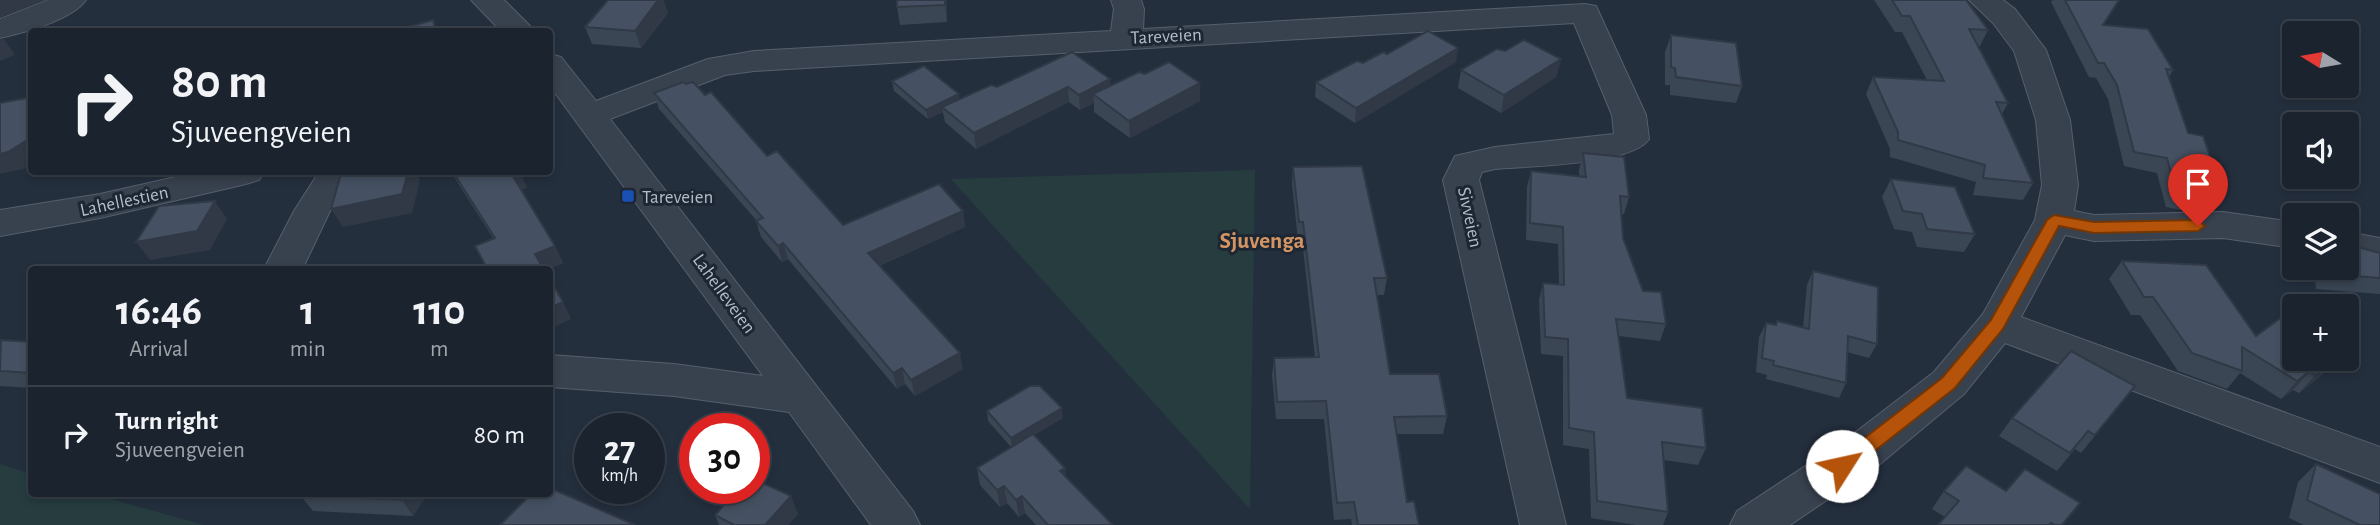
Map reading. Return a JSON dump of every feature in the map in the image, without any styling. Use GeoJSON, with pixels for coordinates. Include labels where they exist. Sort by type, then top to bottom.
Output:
{"type":"FeatureCollection","features":[{"type":"Feature","properties":{"kind":"street"},"geometry":{"type":"LineString","coordinates":[[0,29],[42,15],[71,0]]}},
{"type":"Feature","properties":{"kind":"street"},"geometry":{"type":"LineString","coordinates":[[486,0],[517,28]]}},
{"type":"Feature","properties":{"kind":"street"},"geometry":{"type":"LineString","coordinates":[[1126,0],[1129,9],[1126,38]]}},
{"type":"Feature","properties":{"kind":"street"},"geometry":{"type":"LineString","coordinates":[[1754,525],[1864,451],[1949,383],[1997,324],[2054,220],[2060,185],[2053,120],[2030,50],[2004,16],[1984,0]]}},
{"type":"Feature","properties":{"kind":"street","name":"Tareveien"},"geometry":{"type":"LineString","coordinates":[[589,115],[719,66],[754,61],[1585,13]]}},
{"type":"Feature","properties":{"kind":"street","name":"Sivveien"},"geometry":{"type":"LineString","coordinates":[[1543,525],[1461,180],[1468,164],[1495,158],[1615,147],[1632,139],[1629,115],[1585,13]]}},
{"type":"Feature","properties":{"kind":"street","name":"Lahelleveien"},"geometry":{"type":"LineString","coordinates":[[554,76],[589,115],[710,273],[897,525]]}},
{"type":"Feature","properties":{"kind":"street","name":"Lahellestien"},"geometry":{"type":"LineString","coordinates":[[0,223],[100,206],[233,175]]}},
{"type":"Feature","properties":{"kind":"street"},"geometry":{"type":"LineString","coordinates":[[285,265],[312,211],[335,175]]}},
{"type":"Feature","properties":{"kind":"street"},"geometry":{"type":"LineString","coordinates":[[2054,220],[2094,228],[2223,225],[2282,233]]}},
{"type":"Feature","properties":{"kind":"street"},"geometry":{"type":"LineString","coordinates":[[2359,247],[2380,251]]}},
{"type":"Feature","properties":{"kind":"street"},"geometry":{"type":"LineString","coordinates":[[1997,324],[2380,465]]}},
{"type":"Feature","properties":{"kind":"street"},"geometry":{"type":"LineString","coordinates":[[553,371],[674,380],[800,397]]}},
{"type":"Feature","properties":{"kind":"green space"},"geometry":{"type":"Polygon","coordinates":[[[1255,170],[1250,509],[951,179],[1255,170]]]}},
{"type":"Feature","properties":{"kind":"green space"},"geometry":{"type":"Polygon","coordinates":[[[0,464],[28,473],[28,497],[104,497],[204,525],[0,525],[0,464]]]}},
{"type":"Feature","properties":{"kind":"building"},"geometry":{"type":"Polygon","coordinates":[[[608,0],[658,0],[635,31],[585,27],[608,0]]]}},
{"type":"Feature","properties":{"kind":"building"},"geometry":{"type":"Polygon","coordinates":[[[897,0],[945,0],[945,5],[897,7],[897,0]]]}},
{"type":"Feature","properties":{"kind":"building"},"geometry":{"type":"Polygon","coordinates":[[[1892,0],[1966,0],[1988,30],[1969,29],[2008,103],[1996,102],[2033,183],[1983,178],[1985,165],[1898,140],[1898,132],[1873,77],[1944,81],[1910,16],[1902,16],[1892,0]]]}},
{"type":"Feature","properties":{"kind":"building"},"geometry":{"type":"Polygon","coordinates":[[[2065,0],[2119,0],[2103,25],[2148,29],[2173,70],[2166,69],[2188,133],[2203,136],[2223,195],[2191,196],[2176,193],[2167,158],[2134,152],[2117,85],[2104,63],[2098,63],[2065,0]]]}},
{"type":"Feature","properties":{"kind":"building"},"geometry":{"type":"Polygon","coordinates":[[[433,20],[435,28],[404,28],[433,20]]]}},
{"type":"Feature","properties":{"kind":"building"},"geometry":{"type":"Polygon","coordinates":[[[1428,31],[1458,48],[1356,108],[1316,82],[1357,61],[1363,63],[1383,52],[1387,54],[1428,31]]]}},
{"type":"Feature","properties":{"kind":"building"},"geometry":{"type":"Polygon","coordinates":[[[1671,35],[1736,43],[1742,86],[1676,77],[1675,68],[1671,67],[1671,35]]]}},
{"type":"Feature","properties":{"kind":"building"},"geometry":{"type":"Polygon","coordinates":[[[1524,40],[1561,59],[1504,95],[1461,70],[1497,49],[1505,51],[1524,40]]]}},
{"type":"Feature","properties":{"kind":"building"},"geometry":{"type":"Polygon","coordinates":[[[1072,52],[1110,79],[1079,95],[1068,87],[974,133],[942,107],[991,85],[997,87],[1072,52]]]}},
{"type":"Feature","properties":{"kind":"building"},"geometry":{"type":"Polygon","coordinates":[[[1169,62],[1200,83],[1129,121],[1093,94],[1139,72],[1145,74],[1169,62]]]}},
{"type":"Feature","properties":{"kind":"building"},"geometry":{"type":"Polygon","coordinates":[[[924,66],[959,94],[926,110],[892,81],[924,66]]]}},
{"type":"Feature","properties":{"kind":"building"},"geometry":{"type":"Polygon","coordinates":[[[683,82],[693,82],[705,95],[711,92],[767,156],[777,151],[843,225],[939,184],[963,211],[868,253],[960,353],[911,380],[902,368],[893,373],[783,243],[778,246],[756,221],[763,218],[654,93],[683,82]]]}},
{"type":"Feature","properties":{"kind":"building"},"geometry":{"type":"Polygon","coordinates":[[[28,98],[28,140],[0,154],[0,103],[28,98]]]}},
{"type":"Feature","properties":{"kind":"building"},"geometry":{"type":"Polygon","coordinates":[[[1583,153],[1624,157],[1629,197],[1620,196],[1623,238],[1643,291],[1661,292],[1666,324],[1616,319],[1627,398],[1702,408],[1706,448],[1662,442],[1668,512],[1597,501],[1594,432],[1569,428],[1568,339],[1545,337],[1543,283],[1564,285],[1563,227],[1530,223],[1531,171],[1586,177],[1583,153]]]}},
{"type":"Feature","properties":{"kind":"building"},"geometry":{"type":"Polygon","coordinates":[[[1362,166],[1387,278],[1374,278],[1390,374],[1439,374],[1447,416],[1394,417],[1407,502],[1414,501],[1419,525],[1358,525],[1354,502],[1337,503],[1326,401],[1277,402],[1274,358],[1319,357],[1303,222],[1299,222],[1293,167],[1362,166]]]}},
{"type":"Feature","properties":{"kind":"building"},"geometry":{"type":"Polygon","coordinates":[[[341,175],[407,175],[402,194],[331,209],[341,175]]]}},
{"type":"Feature","properties":{"kind":"building"},"geometry":{"type":"Polygon","coordinates":[[[455,175],[512,175],[555,246],[535,254],[542,266],[486,266],[475,246],[495,238],[455,175]]]}},
{"type":"Feature","properties":{"kind":"building"},"geometry":{"type":"Polygon","coordinates":[[[1891,179],[1955,187],[1975,234],[1927,229],[1922,214],[1903,211],[1891,179]]]}},
{"type":"Feature","properties":{"kind":"building"},"geometry":{"type":"Polygon","coordinates":[[[215,201],[197,231],[136,242],[159,206],[215,201]]]}},
{"type":"Feature","properties":{"kind":"building"},"geometry":{"type":"Polygon","coordinates":[[[2359,247],[2380,253],[2380,278],[2359,276],[2359,247]]]}},
{"type":"Feature","properties":{"kind":"building"},"geometry":{"type":"Polygon","coordinates":[[[2122,261],[2206,265],[2256,336],[2282,317],[2282,371],[2320,371],[2315,375],[2309,372],[2297,381],[2242,347],[2242,371],[2192,353],[2153,297],[2144,297],[2122,261]]]}},
{"type":"Feature","properties":{"kind":"building"},"geometry":{"type":"Polygon","coordinates":[[[1813,271],[1878,287],[1877,344],[1848,336],[1846,383],[1773,365],[1774,361],[1762,358],[1766,323],[1776,325],[1777,321],[1809,329],[1813,271]]]}},
{"type":"Feature","properties":{"kind":"building"},"geometry":{"type":"Polygon","coordinates":[[[553,284],[563,302],[553,307],[553,284]]]}},
{"type":"Feature","properties":{"kind":"building"},"geometry":{"type":"Polygon","coordinates":[[[1,340],[28,342],[28,373],[0,371],[1,340]]]}},
{"type":"Feature","properties":{"kind":"building"},"geometry":{"type":"Polygon","coordinates":[[[2071,351],[2135,386],[2095,435],[2088,431],[2070,453],[2012,418],[2071,351]]]}},
{"type":"Feature","properties":{"kind":"building"},"geometry":{"type":"Polygon","coordinates":[[[1030,386],[1040,386],[1062,408],[1011,438],[987,411],[1030,386]]]}},
{"type":"Feature","properties":{"kind":"building"},"geometry":{"type":"Polygon","coordinates":[[[1033,434],[1065,468],[1060,471],[1113,525],[1048,525],[1022,496],[1016,500],[1004,486],[997,490],[977,468],[1033,434]]]}},
{"type":"Feature","properties":{"kind":"building"},"geometry":{"type":"Polygon","coordinates":[[[2316,464],[2380,494],[2380,525],[2360,525],[2307,500],[2316,464]]]}},
{"type":"Feature","properties":{"kind":"building"},"geometry":{"type":"Polygon","coordinates":[[[1966,466],[2006,491],[2025,469],[2080,503],[2062,525],[1938,525],[1959,501],[1944,491],[1966,466]]]}},
{"type":"Feature","properties":{"kind":"building"},"geometry":{"type":"Polygon","coordinates":[[[770,486],[791,496],[765,525],[734,525],[715,515],[725,504],[770,504],[770,486]]]}},
{"type":"Feature","properties":{"kind":"building"},"geometry":{"type":"Polygon","coordinates":[[[553,489],[574,498],[574,504],[587,504],[635,525],[500,525],[528,497],[553,497],[553,489]]]}},
{"type":"Feature","properties":{"kind":"building"},"geometry":{"type":"Polygon","coordinates":[[[341,497],[404,497],[402,500],[341,497]]]}},
{"type":"Feature","properties":{"kind":"place","name":"Tareveien"},"geometry":{"type":"Point","coordinates":[628,196]}},
{"type":"Feature","properties":{"kind":"district","name":"Sjuvenga"},"geometry":{"type":"Point","coordinates":[1262,240]}},
{"type":"Feature","properties":{"kind":"route"},"geometry":{"type":"LineString","coordinates":[[1842,466],[1949,383],[1997,324],[2054,220],[2094,228],[2198,226]]}}]}
